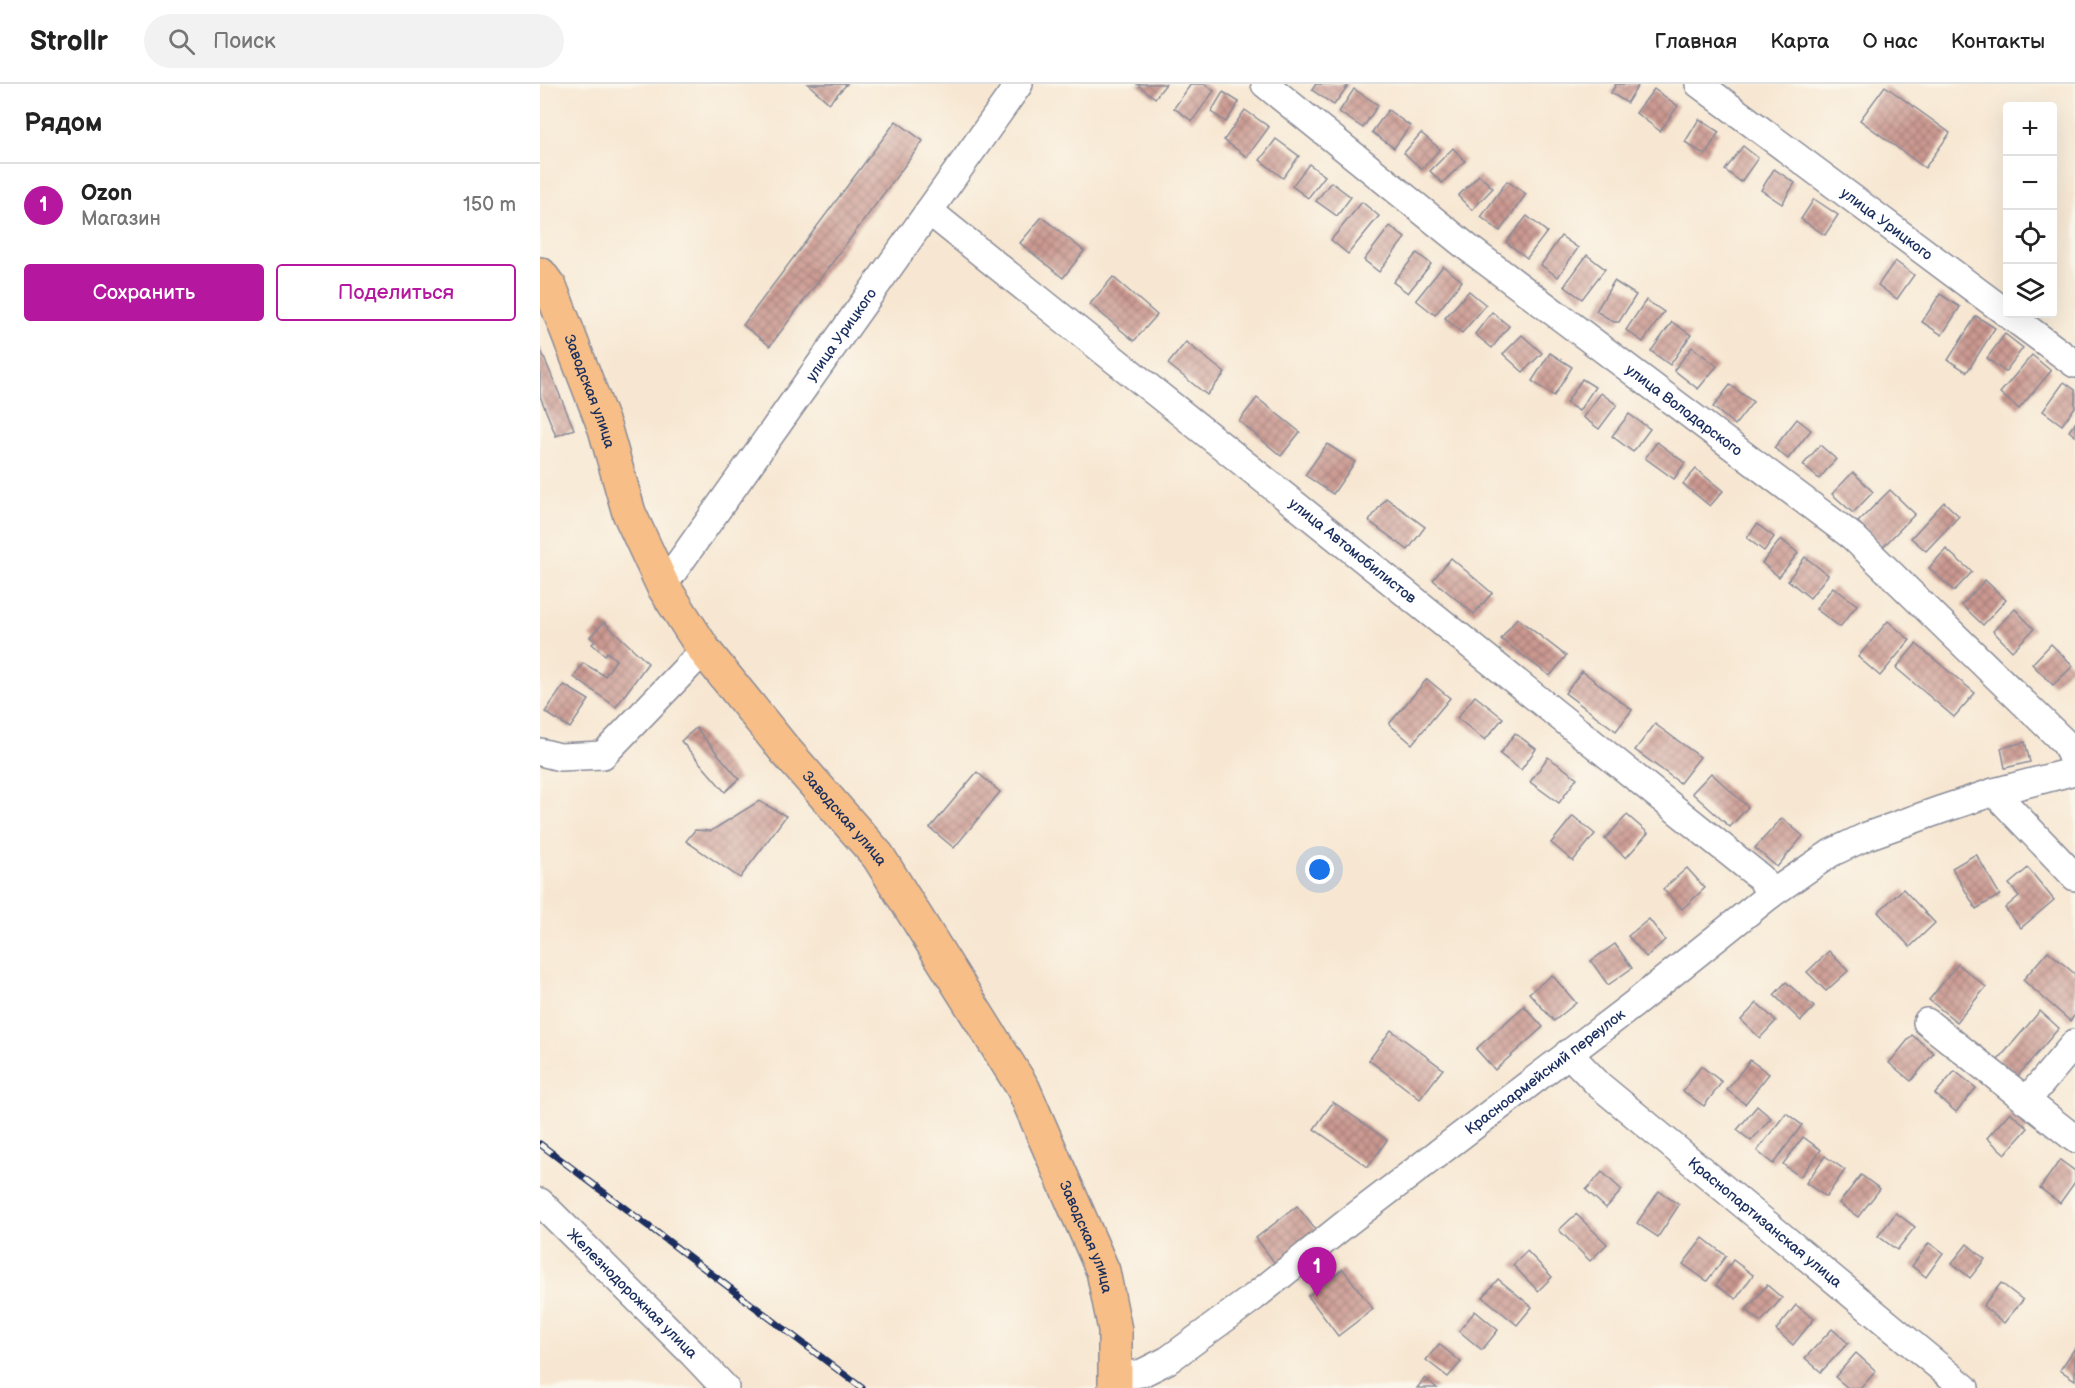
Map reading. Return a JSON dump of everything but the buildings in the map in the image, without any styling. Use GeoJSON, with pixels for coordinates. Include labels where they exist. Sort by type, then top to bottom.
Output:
{"type":"FeatureCollection","features":[{"type":"Feature","properties":{"kind":"main road","name":"Заводская улица"},"geometry":{"type":"LineString","coordinates":[[540,274],[551,289],[605,429],[629,513],[663,586],[704,650],[784,749],[878,856],[1023,1088],[1103,1271],[1115,1330],[1114,1382]]}},
{"type":"Feature","properties":{"kind":"street","name":"улица Урицкого"},"geometry":{"type":"LineString","coordinates":[[663,586],[1019,84]]}},
{"type":"Feature","properties":{"kind":"street","name":"улица Володарского"},"geometry":{"type":"LineString","coordinates":[[1265,84],[1467,247],[1853,537],[2066,744],[2075,766]]}},
{"type":"Feature","properties":{"kind":"street","name":"улица Урицкого"},"geometry":{"type":"LineString","coordinates":[[1699,84],[2075,364]]}},
{"type":"Feature","properties":{"kind":"street","name":"улица Автомобилистов"},"geometry":{"type":"LineString","coordinates":[[929,211],[1761,878],[1770,895]]}},
{"type":"Feature","properties":{"kind":"street"},"geometry":{"type":"LineString","coordinates":[[540,752],[560,757],[603,755],[704,650]]}},
{"type":"Feature","properties":{"kind":"street","name":"Красноармейский переулок"},"geometry":{"type":"LineString","coordinates":[[1114,1382],[1142,1373],[1168,1360],[1254,1297],[1349,1221],[1635,1004],[1770,895],[1831,853],[1858,840],[1994,792],[2075,771]]}},
{"type":"Feature","properties":{"kind":"street"},"geometry":{"type":"LineString","coordinates":[[1994,792],[2075,877]]}},
{"type":"Feature","properties":{"kind":"street"},"geometry":{"type":"LineString","coordinates":[[1927,1022],[2075,1139]]}},
{"type":"Feature","properties":{"kind":"street"},"geometry":{"type":"LineString","coordinates":[[2026,1101],[2075,1043]]}},
{"type":"Feature","properties":{"kind":"street","name":"Краснопартизанская улица"},"geometry":{"type":"LineString","coordinates":[[1568,1053],[1599,1085],[1965,1388]]}},
{"type":"Feature","properties":{"kind":"street","name":"Железнодорожная улица"},"geometry":{"type":"LineString","coordinates":[[540,1202],[725,1388]]}},
{"type":"Feature","properties":{"kind":"railway"},"geometry":{"type":"LineString","coordinates":[[540,1144],[862,1388]]}},
{"type":"Feature","properties":{"kind":"place","name":"Ozon"},"geometry":{"type":"Point","coordinates":[1317,1297]}}]}
